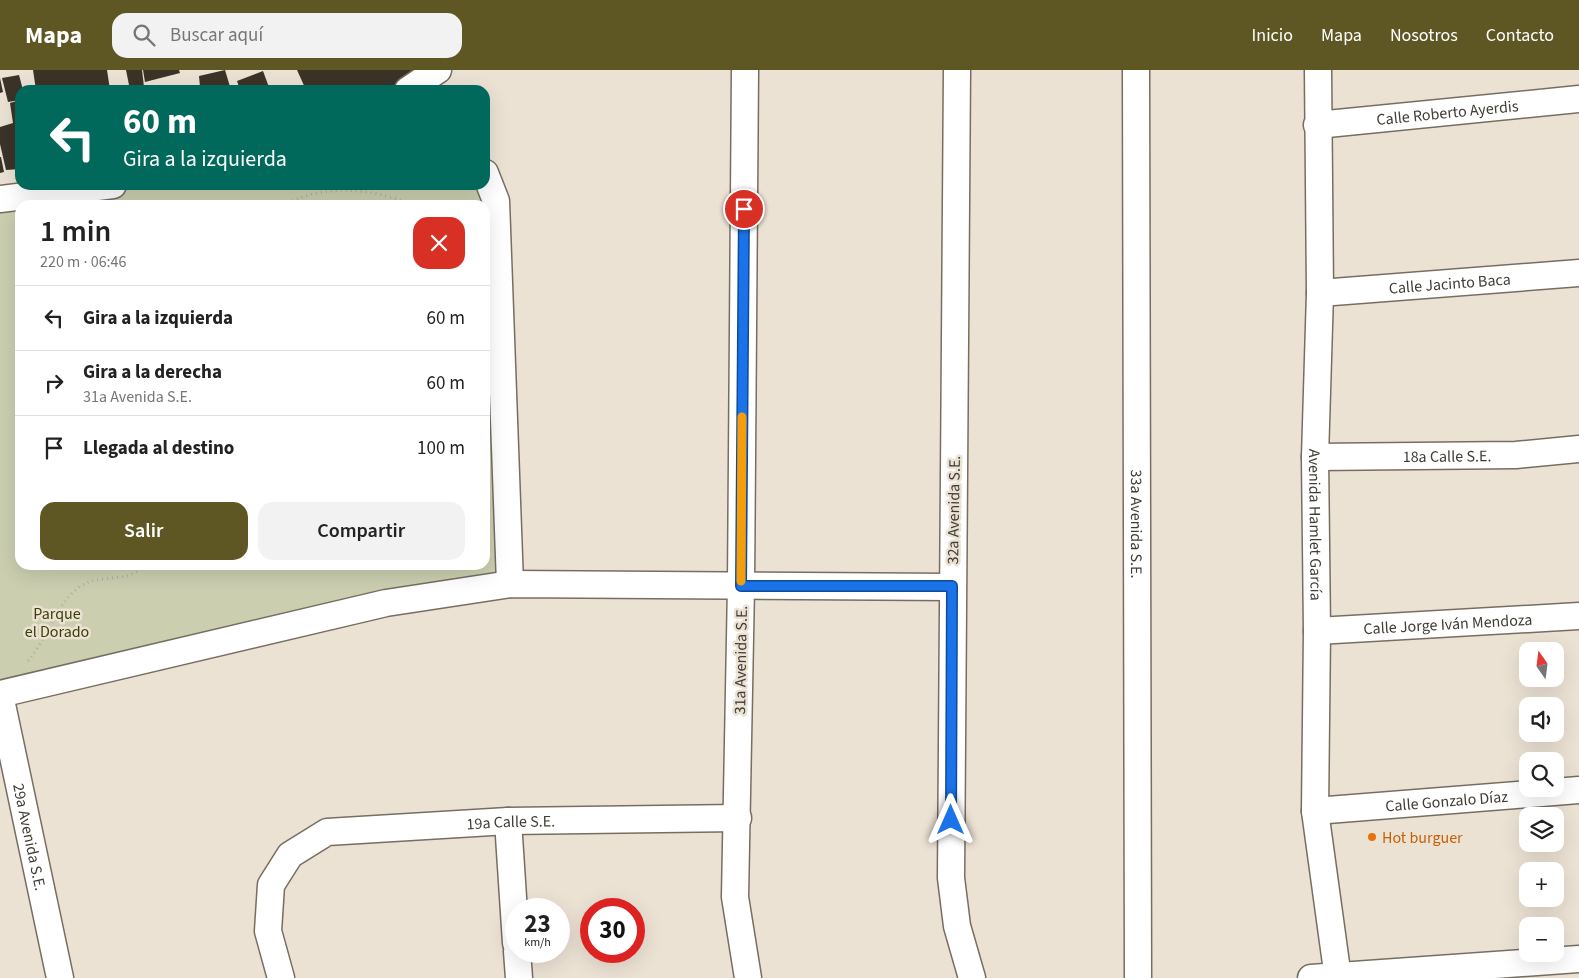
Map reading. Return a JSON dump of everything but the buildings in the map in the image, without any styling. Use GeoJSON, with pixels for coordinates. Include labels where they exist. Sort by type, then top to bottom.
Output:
{"type":"FeatureCollection","features":[{"type":"Feature","properties":{"kind":"street","name":"31a Avenida S.E."},"geometry":{"type":"LineString","coordinates":[[745,70],[741,586],[735,897],[748,978]]}},
{"type":"Feature","properties":{"kind":"street","name":"32a Avenida S.E."},"geometry":{"type":"LineString","coordinates":[[957,70],[951,878],[957,926],[972,978]]}},
{"type":"Feature","properties":{"kind":"street","name":"33a Avenida S.E."},"geometry":{"type":"LineString","coordinates":[[1136,70],[1138,978]]}},
{"type":"Feature","properties":{"kind":"street","name":"Avenida Hamlet García"},"geometry":{"type":"LineString","coordinates":[[1318,70],[1320,293],[1315,457],[1317,631],[1315,811],[1337,977]]}},
{"type":"Feature","properties":{"kind":"street","name":"Calle Roberto Ayerdis"},"geometry":{"type":"LineString","coordinates":[[1317,125],[1579,99]]}},
{"type":"Feature","properties":{"kind":"street"},"geometry":{"type":"LineString","coordinates":[[490,186],[496,201],[510,584]]}},
{"type":"Feature","properties":{"kind":"street"},"geometry":{"type":"LineString","coordinates":[[0,199],[73,190]]}},
{"type":"Feature","properties":{"kind":"street","name":"Calle Jacinto Baca"},"geometry":{"type":"LineString","coordinates":[[1320,293],[1579,273]]}},
{"type":"Feature","properties":{"kind":"street","name":"18a Calle S.E."},"geometry":{"type":"LineString","coordinates":[[1315,457],[1516,455],[1579,449]]}},
{"type":"Feature","properties":{"kind":"street"},"geometry":{"type":"LineString","coordinates":[[0,694],[386,603],[510,584],[952,586]]}},
{"type":"Feature","properties":{"kind":"street","name":"Calle Jorge Iván Mendoza"},"geometry":{"type":"LineString","coordinates":[[1317,631],[1579,616]]}},
{"type":"Feature","properties":{"kind":"street","name":"29a Avenida S.E."},"geometry":{"type":"LineString","coordinates":[[0,694],[60,978]]}},
{"type":"Feature","properties":{"kind":"street","name":"Calle Gonzalo Díaz"},"geometry":{"type":"LineString","coordinates":[[1315,811],[1579,790]]}},
{"type":"Feature","properties":{"kind":"street","name":"19a Calle S.E."},"geometry":{"type":"LineString","coordinates":[[281,978],[268,931],[271,885],[290,856],[327,832],[508,821],[738,818]]}},
{"type":"Feature","properties":{"kind":"street"},"geometry":{"type":"LineString","coordinates":[[508,821],[513,898]]}},
{"type":"Feature","properties":{"kind":"street"},"geometry":{"type":"LineString","coordinates":[[1311,978],[1579,959]]}},
{"type":"Feature","properties":{"kind":"street"},"geometry":{"type":"LineString","coordinates":[[517,963],[518,978]]}},
{"type":"Feature","properties":{"kind":"path"},"geometry":{"type":"LineString","coordinates":[[292,200],[300,196],[327,190],[356,190],[388,195],[401,200]]}},
{"type":"Feature","properties":{"kind":"path"},"geometry":{"type":"LineString","coordinates":[[23,667],[40,648],[58,612],[78,588],[89,581],[126,577],[137,570]]}},
{"type":"Feature","properties":{"kind":"green space","name":"Parque el Dorado"},"geometry":{"type":"Polygon","coordinates":[[[73,190],[485,190],[486,200],[15,200],[15,570],[490,570],[490,265],[510,584],[0,694],[0,199],[73,190]]]}},
{"type":"Feature","properties":{"kind":"slow traffic"},"geometry":{"type":"LineString","coordinates":[[741,581],[742,417]]}},
{"type":"Feature","properties":{"kind":"place","name":"Hot burguer"},"geometry":{"type":"Point","coordinates":[1372,837]}},
{"type":"Feature","properties":{"kind":"route"},"geometry":{"type":"LineString","coordinates":[[744,209],[741,586],[952,586],[951,820]]}}]}
